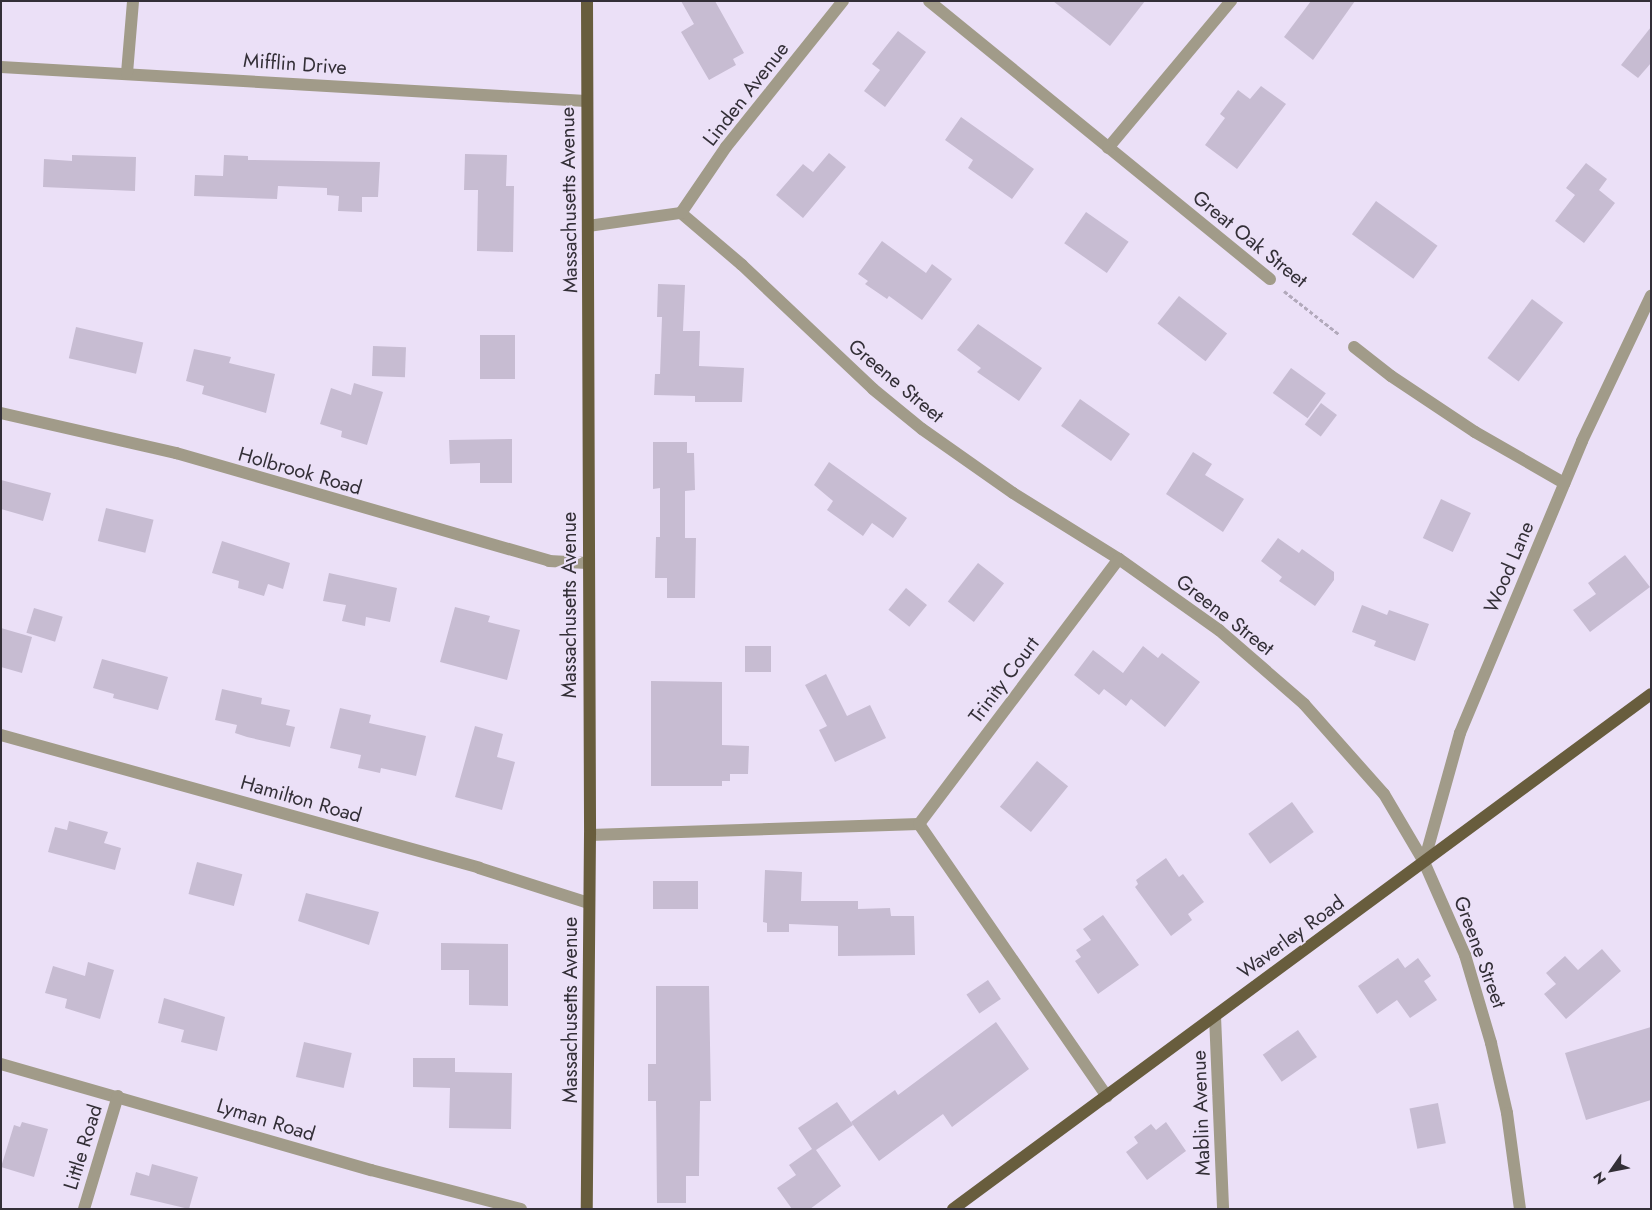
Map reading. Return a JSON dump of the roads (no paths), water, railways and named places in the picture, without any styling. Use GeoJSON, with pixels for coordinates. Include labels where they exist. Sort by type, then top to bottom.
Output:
{"type":"FeatureCollection","features":[{"type":"Feature","properties":{"kind":"main road","name":"Massachusetts Avenue"},"geometry":{"type":"LineString","coordinates":[[587,1],[587,563],[590,835],[587,1209]]}},
{"type":"Feature","properties":{"kind":"main road","name":"Waverley Road"},"geometry":{"type":"LineString","coordinates":[[953,1209],[1651,694]]}},
{"type":"Feature","properties":{"kind":"street"},"geometry":{"type":"LineString","coordinates":[[127,73],[133,1]]}},
{"type":"Feature","properties":{"kind":"street","name":"Linden Avenue"},"geometry":{"type":"LineString","coordinates":[[681,213],[726,147],[843,1]]}},
{"type":"Feature","properties":{"kind":"street","name":"Great Oak Street"},"geometry":{"type":"LineString","coordinates":[[929,1],[1270,279]]}},
{"type":"Feature","properties":{"kind":"street"},"geometry":{"type":"LineString","coordinates":[[1108,148],[1231,1]]}},
{"type":"Feature","properties":{"kind":"street","name":"Mifflin Drive"},"geometry":{"type":"LineString","coordinates":[[1,67],[586,101]]}},
{"type":"Feature","properties":{"kind":"street"},"geometry":{"type":"LineString","coordinates":[[588,226],[681,213]]}},
{"type":"Feature","properties":{"kind":"street","name":"Greene Street"},"geometry":{"type":"LineString","coordinates":[[681,213],[742,265],[872,389],[922,429],[1009,490],[1119,559],[1219,630],[1304,704],[1384,794],[1424,862],[1465,956],[1491,1043],[1507,1113],[1520,1209]]}},
{"type":"Feature","properties":{"kind":"street","name":"Wood Lane"},"geometry":{"type":"LineString","coordinates":[[1424,862],[1460,733],[1564,483],[1651,296]]}},
{"type":"Feature","properties":{"kind":"street"},"geometry":{"type":"LineString","coordinates":[[1354,347],[1391,376],[1475,432],[1564,483]]}},
{"type":"Feature","properties":{"kind":"street","name":"Holbrook Road"},"geometry":{"type":"LineString","coordinates":[[1,413],[176,454],[549,561],[587,563]]}},
{"type":"Feature","properties":{"kind":"street","name":"Trinity Court"},"geometry":{"type":"LineString","coordinates":[[918,824],[1119,559]]}},
{"type":"Feature","properties":{"kind":"street","name":"Hamilton Road"},"geometry":{"type":"LineString","coordinates":[[1,735],[479,868],[589,903]]}},
{"type":"Feature","properties":{"kind":"street"},"geometry":{"type":"LineString","coordinates":[[590,835],[918,824],[1107,1096]]}},
{"type":"Feature","properties":{"kind":"street","name":"Mablin Avenue"},"geometry":{"type":"LineString","coordinates":[[1216,1016],[1223,1209]]}},
{"type":"Feature","properties":{"kind":"street","name":"Lyman Road"},"geometry":{"type":"LineString","coordinates":[[1,1064],[371,1170],[521,1209]]}},
{"type":"Feature","properties":{"kind":"street","name":"Little Road"},"geometry":{"type":"LineString","coordinates":[[84,1209],[118,1096]]}}]}
